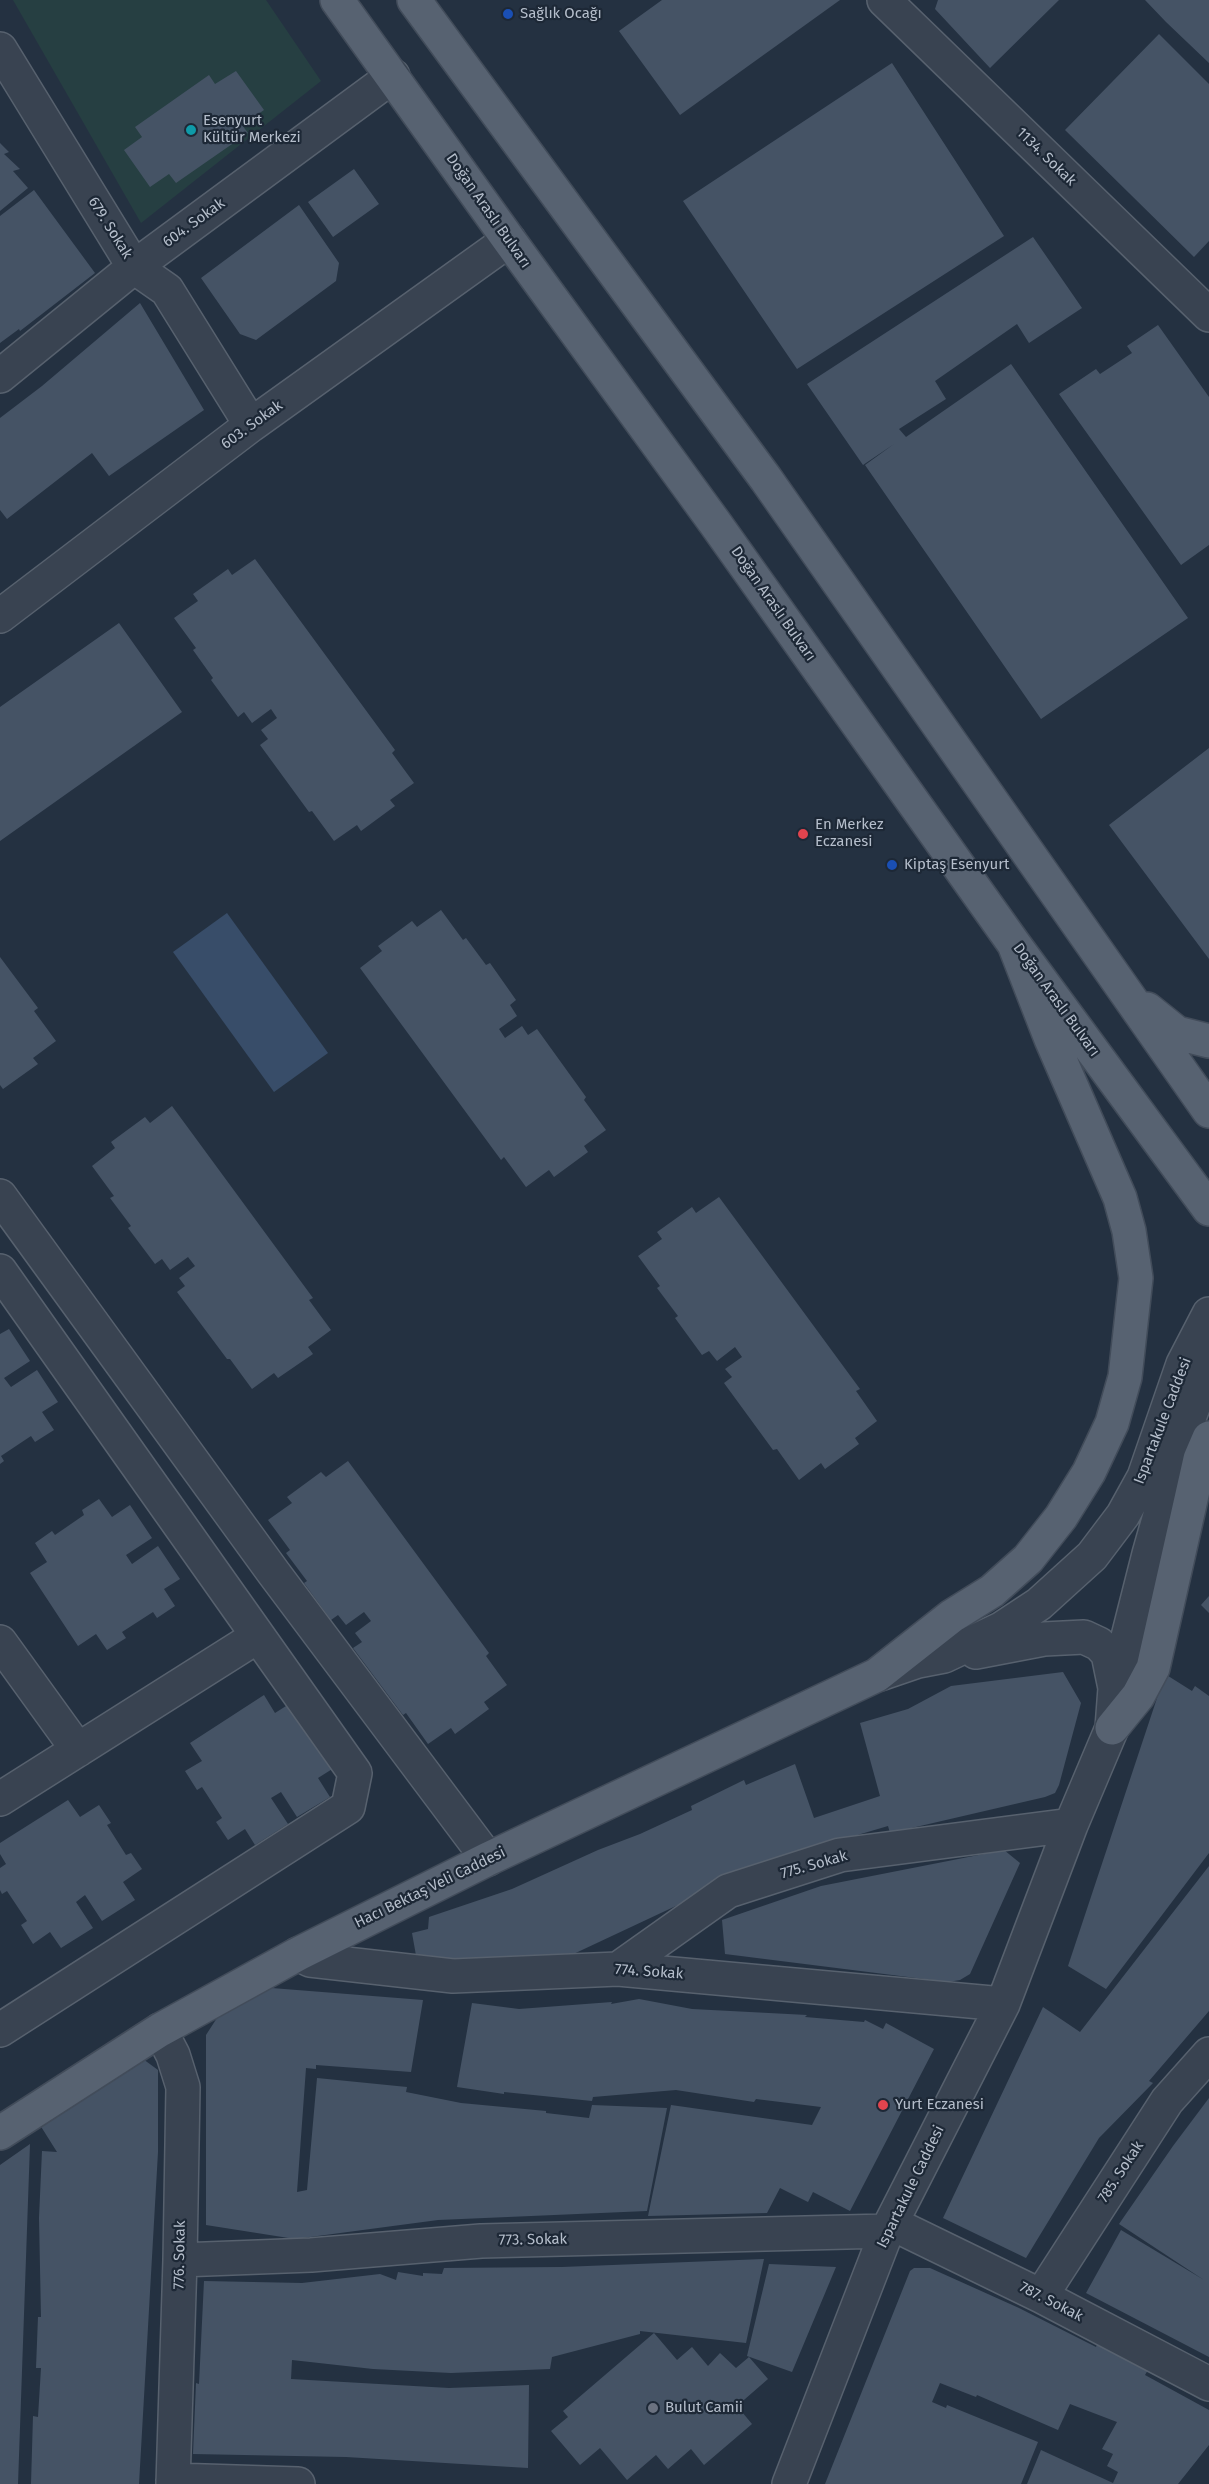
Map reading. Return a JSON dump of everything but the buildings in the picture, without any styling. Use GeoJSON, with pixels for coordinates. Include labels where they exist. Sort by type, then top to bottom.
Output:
{"type":"FeatureCollection","features":[{"type":"Feature","properties":{"kind":"main road","name":"Doğan Araslı Bulvarı"},"geometry":{"type":"LineString","coordinates":[[338,0],[508,240],[716,523],[1014,944],[1209,1209]]}},
{"type":"Feature","properties":{"kind":"main road"},"geometry":{"type":"LineString","coordinates":[[414,0],[766,479],[1209,1111]]}},
{"type":"Feature","properties":{"kind":"main road","name":"Hacı Bektaş Veli Caddesi"},"geometry":{"type":"LineString","coordinates":[[0,2133],[160,2030],[298,1954],[488,1859],[877,1675],[952,1616],[992,1591],[1028,1560],[1062,1517],[1089,1472],[1112,1423],[1125,1377],[1136,1278],[1129,1231],[1120,1198],[1051,1039],[1014,944]]}},
{"type":"Feature","properties":{"kind":"main road"},"geometry":{"type":"LineString","coordinates":[[1123,990],[1177,1033],[1209,1041]]}},
{"type":"Feature","properties":{"kind":"main road"},"geometry":{"type":"LineString","coordinates":[[1112,1728],[1138,1696],[1153,1668],[1200,1459],[1209,1438]]}},
{"type":"Feature","properties":{"kind":"street","name":"1134. Sokak"},"geometry":{"type":"LineString","coordinates":[[884,0],[1209,315]]}},
{"type":"Feature","properties":{"kind":"street","name":"679. Sokak"},"geometry":{"type":"LineString","coordinates":[[0,49],[134,267],[167,290],[251,425]]}},
{"type":"Feature","properties":{"kind":"street","name":"604. Sokak"},"geometry":{"type":"LineString","coordinates":[[0,376],[134,267],[393,76]]}},
{"type":"Feature","properties":{"kind":"street","name":"603. Sokak"},"geometry":{"type":"LineString","coordinates":[[0,616],[251,425],[508,240]]}},
{"type":"Feature","properties":{"kind":"street"},"geometry":{"type":"LineString","coordinates":[[0,1196],[273,1572],[488,1859]]}},
{"type":"Feature","properties":{"kind":"street"},"geometry":{"type":"LineString","coordinates":[[0,1271],[355,1773],[348,1807],[0,2030]]}},
{"type":"Feature","properties":{"kind":"street","name":"Ispartakule Caddesi"},"geometry":{"type":"LineString","coordinates":[[877,1675],[918,1661],[944,1656],[1001,1629],[1039,1604],[1092,1556],[1122,1515],[1144,1477],[1184,1364],[1209,1314]]}},
{"type":"Feature","properties":{"kind":"street"},"geometry":{"type":"LineString","coordinates":[[1115,1689],[1183,1434],[1209,1364]]}},
{"type":"Feature","properties":{"kind":"street"},"geometry":{"type":"LineString","coordinates":[[0,1799],[258,1636]]}},
{"type":"Feature","properties":{"kind":"street"},"geometry":{"type":"LineString","coordinates":[[944,1656],[1044,1639],[1084,1636],[1099,1644],[1108,1654],[1115,1689]]}},
{"type":"Feature","properties":{"kind":"street"},"geometry":{"type":"LineString","coordinates":[[0,1642],[78,1750]]}},
{"type":"Feature","properties":{"kind":"street","name":"Ispartakule Caddesi"},"geometry":{"type":"LineString","coordinates":[[789,2484],[889,2227],[1003,2004],[1071,1825],[1112,1728],[1115,1689]]}},
{"type":"Feature","properties":{"kind":"street","name":"775. Sokak"},"geometry":{"type":"LineString","coordinates":[[618,1969],[728,1891],[840,1855],[1071,1825]]}},
{"type":"Feature","properties":{"kind":"street","name":"774. Sokak"},"geometry":{"type":"LineString","coordinates":[[298,1954],[310,1960],[453,1976],[618,1969],[1003,2004]]}},
{"type":"Feature","properties":{"kind":"street","name":"776. Sokak"},"geometry":{"type":"LineString","coordinates":[[160,2030],[173,2055],[183,2087],[173,2482]]}},
{"type":"Feature","properties":{"kind":"street","name":"785. Sokak"},"geometry":{"type":"LineString","coordinates":[[1041,2296],[1167,2101],[1209,2054]]}},
{"type":"Feature","properties":{"kind":"street","name":"773. Sokak"},"geometry":{"type":"LineString","coordinates":[[180,2260],[311,2255],[481,2241],[889,2227]]}},
{"type":"Feature","properties":{"kind":"street","name":"787. Sokak"},"geometry":{"type":"LineString","coordinates":[[889,2227],[1041,2296],[1209,2384]]}},
{"type":"Feature","properties":{"kind":"street"},"geometry":{"type":"LineString","coordinates":[[173,2482],[298,2484]]}},
{"type":"Feature","properties":{"kind":"green space"},"geometry":{"type":"Polygon","coordinates":[[[13,0],[266,0],[321,81],[141,223],[13,0]]]}},
{"type":"Feature","properties":{"kind":"water"},"geometry":{"type":"Polygon","coordinates":[[[227,913],[328,1053],[274,1092],[173,952],[227,913]]]}},
{"type":"Feature","properties":{"kind":"place","name":"Sağlık Ocağı"},"geometry":{"type":"Point","coordinates":[508,14]}},
{"type":"Feature","properties":{"kind":"place","name":"Esenyurt Kültür Merkezi"},"geometry":{"type":"Point","coordinates":[191,130]}},
{"type":"Feature","properties":{"kind":"place","name":"En Merkez Eczanesi"},"geometry":{"type":"Point","coordinates":[803,834]}},
{"type":"Feature","properties":{"kind":"place","name":"Kiptaş Esenyurt"},"geometry":{"type":"Point","coordinates":[892,865]}},
{"type":"Feature","properties":{"kind":"place","name":"Yurt Eczanesi"},"geometry":{"type":"Point","coordinates":[883,2105]}},
{"type":"Feature","properties":{"kind":"place","name":"Bulut Camii"},"geometry":{"type":"Point","coordinates":[653,2408]}}]}
